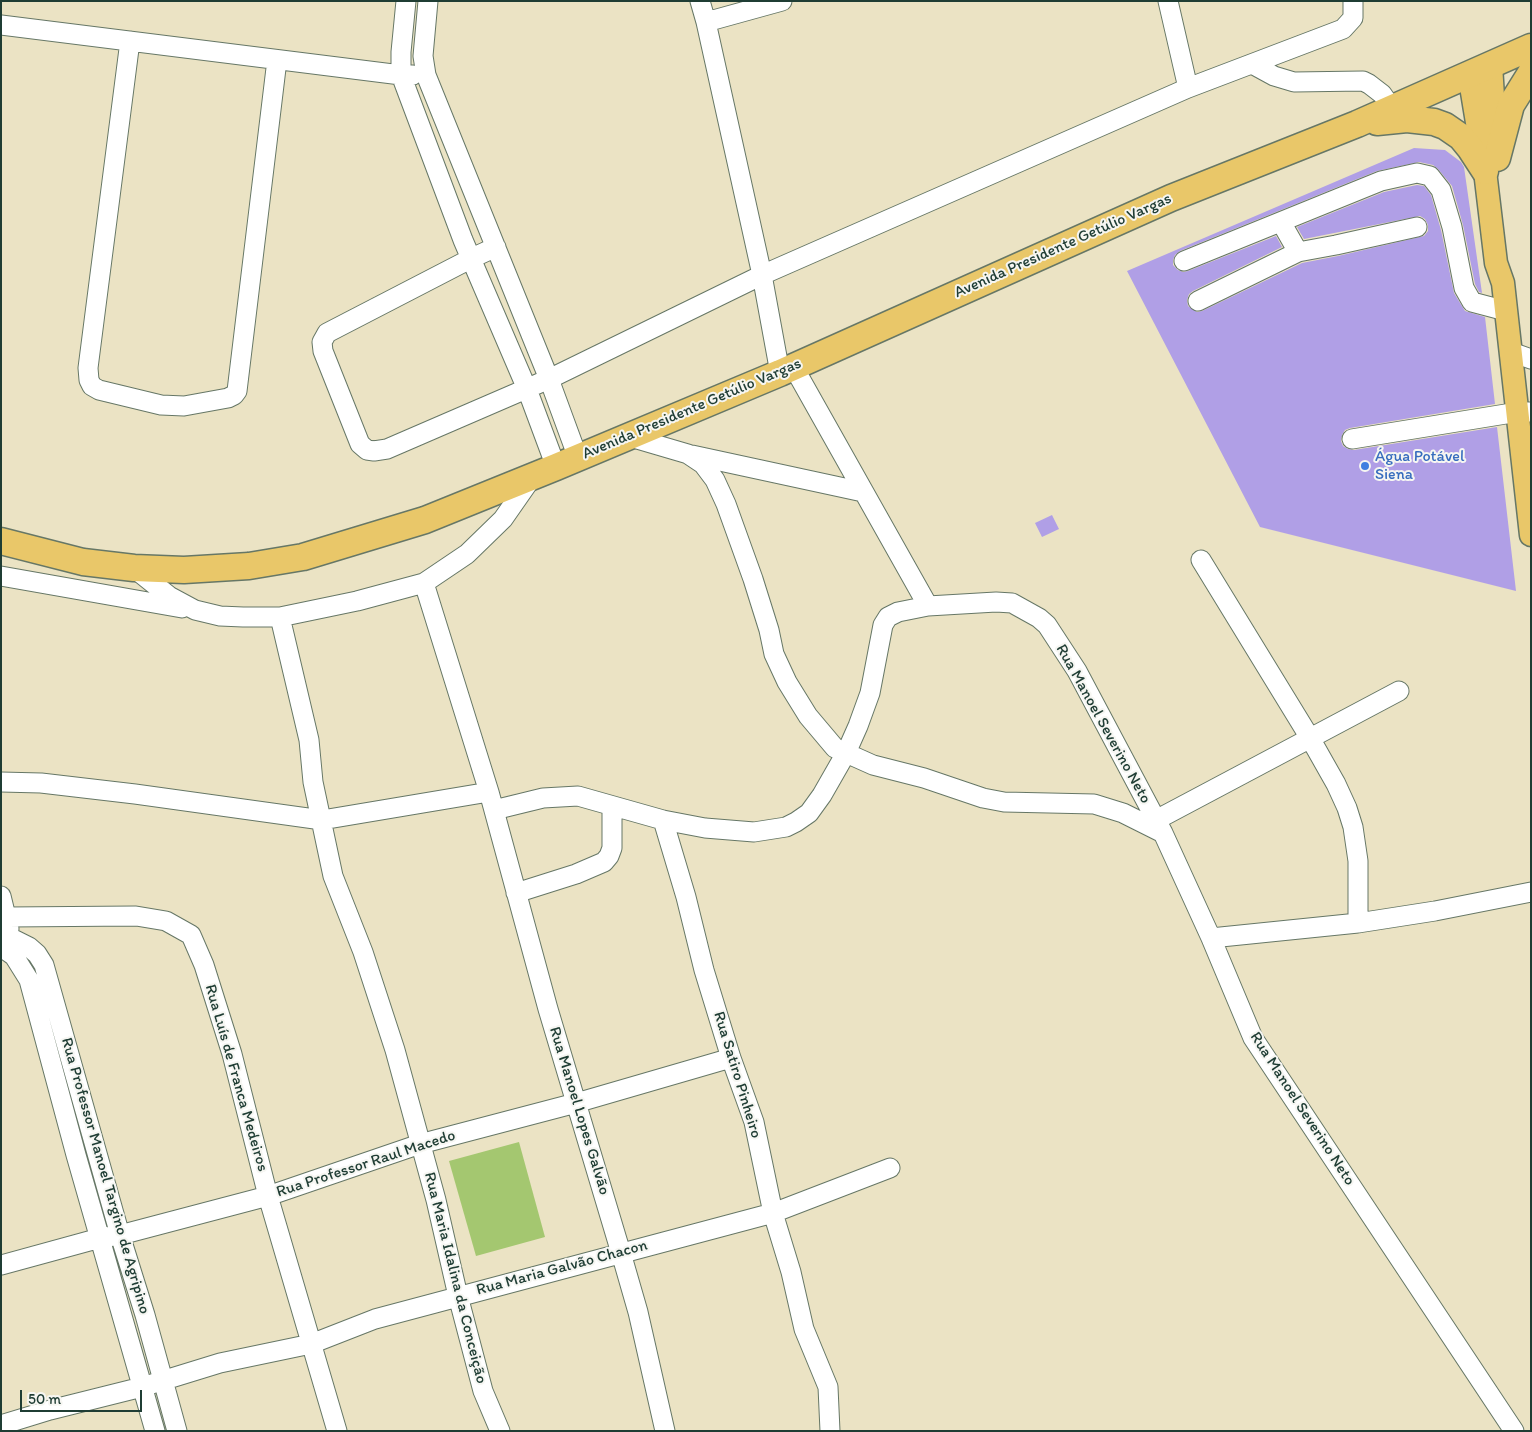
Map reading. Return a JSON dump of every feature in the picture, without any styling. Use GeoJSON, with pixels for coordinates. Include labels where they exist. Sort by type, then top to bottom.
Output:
{"type":"FeatureCollection","features":[{"type":"Feature","properties":{"kind":"highway"},"geometry":{"type":"LineString","coordinates":[[1356,124],[1531,47]]}},
{"type":"Feature","properties":{"kind":"highway"},"geometry":{"type":"LineString","coordinates":[[1356,124],[1407,119],[1434,122],[1445,126],[1461,137],[1470,148],[1491,165],[1511,105],[1531,72]]}},
{"type":"Feature","properties":{"kind":"highway","name":"Avenida Presidente Getúlio Vargas"},"geometry":{"type":"LineString","coordinates":[[1,541],[83,562],[134,568],[184,570],[239,567],[303,557],[425,520],[630,437],[1171,198],[1356,124]]}},
{"type":"Feature","properties":{"kind":"main road"},"geometry":{"type":"LineString","coordinates":[[1480,70],[1491,165],[1496,263],[1503,283],[1506,311],[1521,356],[1531,535]]}},
{"type":"Feature","properties":{"kind":"street"},"geometry":{"type":"LineString","coordinates":[[406,1],[401,52],[401,75],[464,240],[527,389],[556,467]]}},
{"type":"Feature","properties":{"kind":"street"},"geometry":{"type":"LineString","coordinates":[[1,576],[228,616],[280,617],[357,601],[424,584],[467,554],[556,467],[550,379],[426,75],[423,56],[428,1]]}},
{"type":"Feature","properties":{"kind":"street"},"geometry":{"type":"LineString","coordinates":[[700,1],[762,275],[786,369],[863,492],[928,606]]}},
{"type":"Feature","properties":{"kind":"street"},"geometry":{"type":"LineString","coordinates":[[706,22],[782,1]]}},
{"type":"Feature","properties":{"kind":"street"},"geometry":{"type":"LineString","coordinates":[[1168,1],[1188,88]]}},
{"type":"Feature","properties":{"kind":"street"},"geometry":{"type":"LineString","coordinates":[[496,247],[327,333],[322,342],[323,351],[360,444],[367,450],[387,449],[527,389],[762,275],[1188,88],[1343,29],[1353,18],[1353,1]]}},
{"type":"Feature","properties":{"kind":"street"},"geometry":{"type":"LineString","coordinates":[[1,25],[401,75],[426,75]]}},
{"type":"Feature","properties":{"kind":"street"},"geometry":{"type":"LineString","coordinates":[[130,41],[88,368],[89,380],[92,386],[99,390],[161,405],[184,406],[228,398],[237,391],[277,60]]}},
{"type":"Feature","properties":{"kind":"street"},"geometry":{"type":"LineString","coordinates":[[1252,64],[1274,76],[1294,82],[1363,81],[1382,94],[1392,108]]}},
{"type":"Feature","properties":{"kind":"street"},"geometry":{"type":"LineString","coordinates":[[1184,261],[1381,181],[1417,173],[1430,176],[1441,190],[1452,227],[1464,288],[1472,302],[1506,311]]}},
{"type":"Feature","properties":{"kind":"street"},"geometry":{"type":"LineString","coordinates":[[1281,222],[1298,252]]}},
{"type":"Feature","properties":{"kind":"street"},"geometry":{"type":"LineString","coordinates":[[1198,301],[1298,252],[1417,227]]}},
{"type":"Feature","properties":{"kind":"street"},"geometry":{"type":"LineString","coordinates":[[1352,439],[1524,412]]}},
{"type":"Feature","properties":{"kind":"street"},"geometry":{"type":"LineString","coordinates":[[630,437],[688,454],[863,492]]}},
{"type":"Feature","properties":{"kind":"street"},"geometry":{"type":"LineString","coordinates":[[688,454],[703,464],[715,480],[726,504],[764,613],[774,654],[787,682],[808,716],[835,748],[873,766],[924,778],[984,798],[1004,802],[1079,803],[1104,807],[1160,827],[1310,738],[1399,691]]}},
{"type":"Feature","properties":{"kind":"street"},"geometry":{"type":"LineString","coordinates":[[1201,560],[1310,738],[1347,808],[1353,827],[1358,861],[1358,923]]}},
{"type":"Feature","properties":{"kind":"street"},"geometry":{"type":"LineString","coordinates":[[134,568],[169,596],[195,610]]}},
{"type":"Feature","properties":{"kind":"street","name":"Rua Manoel Lopes Galvão"},"geometry":{"type":"LineString","coordinates":[[424,584],[492,801],[516,893],[638,1312],[665,1431]]}},
{"type":"Feature","properties":{"kind":"street","name":"Rua Manoel Severino Neto"},"geometry":{"type":"LineString","coordinates":[[1,782],[41,783],[135,794],[322,820],[492,801],[519,802],[561,796],[578,796],[663,820],[705,828],[754,832],[786,827],[809,813],[827,787],[846,753],[870,693],[883,625],[888,617],[898,612],[928,606],[996,602],[1012,603],[1039,618],[1047,625],[1077,671],[1160,827],[1211,938],[1253,1038],[1514,1431]]}},
{"type":"Feature","properties":{"kind":"street","name":"Rua Maria Idalina da Conceição"},"geometry":{"type":"LineString","coordinates":[[280,617],[309,740],[313,782],[333,876],[363,952],[395,1050],[436,1200],[458,1296],[483,1391],[500,1431]]}},
{"type":"Feature","properties":{"kind":"street"},"geometry":{"type":"LineString","coordinates":[[516,893],[585,871],[604,862],[610,856],[612,848],[612,806]]}},
{"type":"Feature","properties":{"kind":"street","name":"Rua Satiro Pinheiro"},"geometry":{"type":"LineString","coordinates":[[663,820],[686,896],[704,970],[731,1058],[754,1122],[773,1213],[791,1272],[804,1328],[828,1388],[830,1431]]}},
{"type":"Feature","properties":{"kind":"street"},"geometry":{"type":"LineString","coordinates":[[1211,938],[1358,923],[1436,911],[1531,892]]}},
{"type":"Feature","properties":{"kind":"street"},"geometry":{"type":"LineString","coordinates":[[1,896],[7,916],[5,943]]}},
{"type":"Feature","properties":{"kind":"street","name":"Rua Luís de Franca Medeiros"},"geometry":{"type":"LineString","coordinates":[[7,916],[136,916],[166,921],[191,935],[204,965],[232,1054],[268,1196],[337,1431]]}},
{"type":"Feature","properties":{"kind":"street","name":"Rua Professor Manoel Targino de Agripino"},"geometry":{"type":"LineString","coordinates":[[5,943],[29,947],[38,954],[44,965],[177,1431]]}},
{"type":"Feature","properties":{"kind":"street","name":"Rua Professor Manoel Targino de Agripino"},"geometry":{"type":"LineString","coordinates":[[5,943],[29,980],[52,1070],[154,1431]]}},
{"type":"Feature","properties":{"kind":"street","name":"Rua Professor Raul Macedo"},"geometry":{"type":"LineString","coordinates":[[1,1265],[268,1196],[420,1144],[576,1103],[731,1058]]}},
{"type":"Feature","properties":{"kind":"street","name":"Rua Maria Galvão Chacon"},"geometry":{"type":"LineString","coordinates":[[1,1425],[50,1410],[142,1387],[220,1363],[311,1344],[375,1319],[773,1213],[890,1168]]}},
{"type":"Feature","properties":{"kind":"green space"},"geometry":{"type":"Polygon","coordinates":[[[519,1142],[545,1237],[476,1256],[449,1161],[519,1142]]]}},
{"type":"Feature","properties":{"kind":"building"},"geometry":{"type":"Polygon","coordinates":[[[1414,148],[1445,150],[1461,162],[1464,167],[1482,293],[1479,292],[1475,284],[1463,225],[1452,186],[1433,165],[1419,162],[1377,171],[1180,251],[1175,255],[1173,265],[1183,272],[1188,271],[1276,236],[1282,247],[1189,294],[1188,306],[1197,312],[1202,311],[1302,263],[1424,236],[1428,231],[1428,225],[1425,219],[1420,216],[1304,239],[1297,227],[1384,192],[1417,185],[1424,186],[1431,195],[1441,230],[1454,293],[1465,311],[1485,317],[1495,404],[1350,428],[1345,430],[1341,441],[1343,446],[1354,450],[1497,427],[1516,591],[1260,527],[1127,271],[1414,148]]]}},
{"type":"Feature","properties":{"kind":"building"},"geometry":{"type":"Polygon","coordinates":[[[1052,515],[1059,529],[1042,537],[1035,523],[1052,515]]]}},
{"type":"Feature","properties":{"kind":"place","name":"Água Potável Siena"},"geometry":{"type":"Point","coordinates":[1365,466]}}]}
